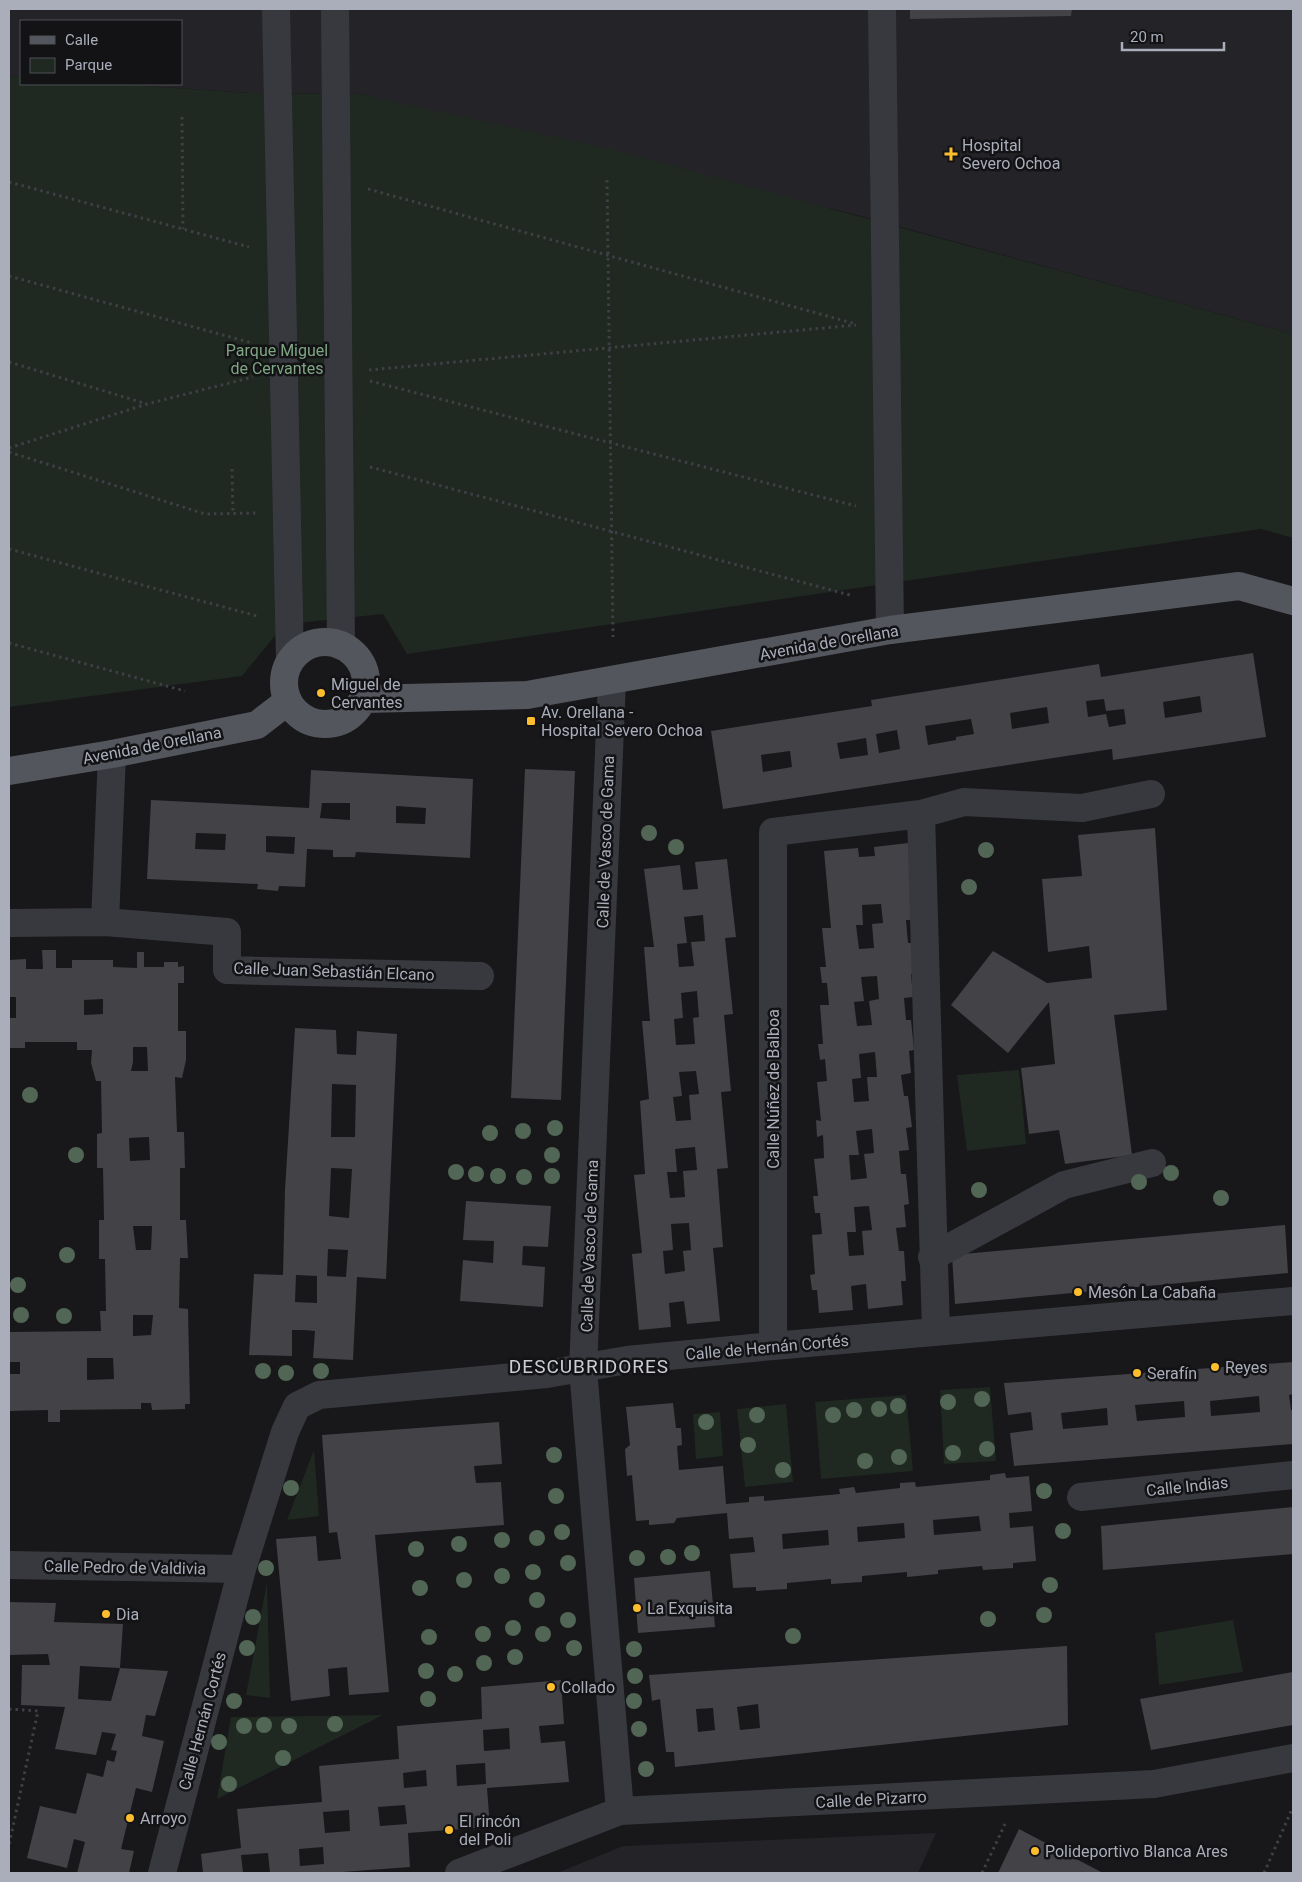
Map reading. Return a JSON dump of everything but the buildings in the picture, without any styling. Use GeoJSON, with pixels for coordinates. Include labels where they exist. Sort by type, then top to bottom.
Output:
{"type":"FeatureCollection","features":[{"type":"Feature","properties":{"kind":"main road","name":"Avenida de Orellana"},"geometry":{"type":"LineString","coordinates":[[364,699],[527,695],[890,630],[1239,586],[1293,601]]}},
{"type":"Feature","properties":{"kind":"main road"},"geometry":{"type":"LineString","coordinates":[[324,642],[341,646],[350,650],[359,660],[365,672],[367,685],[364,699],[346,719],[333,724],[319,724],[306,720],[295,712],[288,701],[284,688],[285,674],[290,661],[299,651],[311,644],[324,642]]}},
{"type":"Feature","properties":{"kind":"main road","name":"Avenida de Orellana"},"geometry":{"type":"LineString","coordinates":[[9,771],[112,754],[257,725],[288,701]]}},
{"type":"Feature","properties":{"kind":"street"},"geometry":{"type":"LineString","coordinates":[[276,9],[290,661]]}},
{"type":"Feature","properties":{"kind":"street"},"geometry":{"type":"LineString","coordinates":[[334,9],[341,646]]}},
{"type":"Feature","properties":{"kind":"street"},"geometry":{"type":"LineString","coordinates":[[882,9],[890,630]]}},
{"type":"Feature","properties":{"kind":"street","name":"Calle de Vasco de Gama"},"geometry":{"type":"LineString","coordinates":[[612,680],[583,1369],[620,1811]]}},
{"type":"Feature","properties":{"kind":"street"},"geometry":{"type":"LineString","coordinates":[[105,922],[112,754]]}},
{"type":"Feature","properties":{"kind":"street"},"geometry":{"type":"LineString","coordinates":[[936,1332],[932,1256],[921,814],[964,802],[1082,808],[1151,794]]}},
{"type":"Feature","properties":{"kind":"street","name":"Calle Núñez de Balboa"},"geometry":{"type":"LineString","coordinates":[[773,1346],[773,832],[921,814]]}},
{"type":"Feature","properties":{"kind":"street","name":"Calle Juan Sebastián Elcano"},"geometry":{"type":"LineString","coordinates":[[9,922],[105,922],[227,932],[227,970],[480,976]]}},
{"type":"Feature","properties":{"kind":"street"},"geometry":{"type":"LineString","coordinates":[[932,1256],[1064,1185],[1152,1163]]}},
{"type":"Feature","properties":{"kind":"street","name":"Calle de Hernán Cortés"},"geometry":{"type":"LineString","coordinates":[[242,1569],[285,1432],[297,1406],[319,1394],[583,1369],[628,1360],[773,1346],[1293,1301]]}},
{"type":"Feature","properties":{"kind":"street","name":"Calle Indias"},"geometry":{"type":"LineString","coordinates":[[1082,1497],[1293,1475]]}},
{"type":"Feature","properties":{"kind":"street","name":"Calle Pedro de Valdivia"},"geometry":{"type":"LineString","coordinates":[[9,1565],[242,1569]]}},
{"type":"Feature","properties":{"kind":"street","name":"Calle Hernán Cortés"},"geometry":{"type":"LineString","coordinates":[[162,1873],[242,1569]]}},
{"type":"Feature","properties":{"kind":"street","name":"Calle de Pizarro"},"geometry":{"type":"LineString","coordinates":[[459,1873],[620,1811],[1020,1793],[1154,1784],[1293,1758]]}},
{"type":"Feature","properties":{"kind":"path"},"geometry":{"type":"LineString","coordinates":[[182,117],[183,229]]}},
{"type":"Feature","properties":{"kind":"path"},"geometry":{"type":"LineString","coordinates":[[336,180],[859,325],[338,373]]}},
{"type":"Feature","properties":{"kind":"path"},"geometry":{"type":"LineString","coordinates":[[607,180],[613,637]]}},
{"type":"Feature","properties":{"kind":"path"},"geometry":{"type":"LineString","coordinates":[[9,182],[253,248]]}},
{"type":"Feature","properties":{"kind":"path"},"geometry":{"type":"LineString","coordinates":[[9,276],[254,344]]}},
{"type":"Feature","properties":{"kind":"path"},"geometry":{"type":"LineString","coordinates":[[9,362],[147,404]]}},
{"type":"Feature","properties":{"kind":"path"},"geometry":{"type":"LineString","coordinates":[[338,373],[862,507]]}},
{"type":"Feature","properties":{"kind":"path"},"geometry":{"type":"LineString","coordinates":[[9,448],[147,404],[256,376]]}},
{"type":"Feature","properties":{"kind":"path"},"geometry":{"type":"LineString","coordinates":[[9,452],[205,514],[259,512]]}},
{"type":"Feature","properties":{"kind":"path"},"geometry":{"type":"LineString","coordinates":[[339,458],[850,595]]}},
{"type":"Feature","properties":{"kind":"path"},"geometry":{"type":"LineString","coordinates":[[232,469],[233,513]]}},
{"type":"Feature","properties":{"kind":"path"},"geometry":{"type":"LineString","coordinates":[[9,549],[261,617]]}},
{"type":"Feature","properties":{"kind":"path"},"geometry":{"type":"LineString","coordinates":[[9,643],[185,692]]}},
{"type":"Feature","properties":{"kind":"path"},"geometry":{"type":"LineString","coordinates":[[9,1709],[38,1711],[9,1845]]}},
{"type":"Feature","properties":{"kind":"path"},"geometry":{"type":"LineString","coordinates":[[982,1873],[1020,1793]]}},
{"type":"Feature","properties":{"kind":"path"},"geometry":{"type":"LineString","coordinates":[[1264,1873],[1293,1807]]}},
{"type":"Feature","properties":{"kind":"shaded area","name":"Hospital Severo Ochoa"},"geometry":{"type":"Polygon","coordinates":[[[9,9],[1293,9],[1293,334],[857,215],[360,94],[250,93],[132,85],[182,85],[182,20],[20,20],[20,77],[9,76],[9,9]]]}},
{"type":"Feature","properties":{"kind":"shaded area"},"geometry":{"type":"Polygon","coordinates":[[[936,1833],[918,1873],[557,1873],[623,1846],[936,1833]]]}},
{"type":"Feature","properties":{"kind":"green space","name":"Parque Miguel de Cervantes"},"geometry":{"type":"Polygon","coordinates":[[[9,76],[20,77],[20,85],[132,85],[250,93],[360,94],[615,150],[1293,334],[1293,538],[1261,529],[407,654],[383,614],[289,624],[284,625],[242,676],[9,707],[9,76]]]}},
{"type":"Feature","properties":{"kind":"green space"},"geometry":{"type":"Polygon","coordinates":[[[1019,1070],[1026,1144],[967,1151],[957,1075],[1019,1070]]]}},
{"type":"Feature","properties":{"kind":"green space"},"geometry":{"type":"Polygon","coordinates":[[[990,1387],[996,1461],[944,1464],[940,1390],[990,1387]]]}},
{"type":"Feature","properties":{"kind":"green space"},"geometry":{"type":"Polygon","coordinates":[[[906,1395],[913,1471],[821,1479],[815,1402],[906,1395]]]}},
{"type":"Feature","properties":{"kind":"green space"},"geometry":{"type":"Polygon","coordinates":[[[786,1404],[793,1482],[745,1487],[737,1409],[786,1404]]]}},
{"type":"Feature","properties":{"kind":"green space"},"geometry":{"type":"Polygon","coordinates":[[[720,1412],[723,1456],[696,1459],[693,1414],[720,1412]]]}},
{"type":"Feature","properties":{"kind":"green space"},"geometry":{"type":"Polygon","coordinates":[[[314,1450],[319,1516],[287,1520],[314,1450]]]}},
{"type":"Feature","properties":{"kind":"green space"},"geometry":{"type":"Polygon","coordinates":[[[267,1582],[270,1698],[246,1695],[267,1582]]]}},
{"type":"Feature","properties":{"kind":"green space"},"geometry":{"type":"Polygon","coordinates":[[[1233,1620],[1243,1672],[1159,1685],[1155,1633],[1233,1620]]]}},
{"type":"Feature","properties":{"kind":"green space"},"geometry":{"type":"Polygon","coordinates":[[[383,1715],[217,1799],[231,1717],[383,1715]]]}},
{"type":"Feature","properties":{"kind":"place","name":"Hospital Severo Ochoa"},"geometry":{"type":"Point","coordinates":[951,154]}},
{"type":"Feature","properties":{"kind":"place","name":"Miguel de Cervantes"},"geometry":{"type":"Point","coordinates":[321,693]}},
{"type":"Feature","properties":{"kind":"place","name":"Av. Orellana - Hospital Severo Ochoa"},"geometry":{"type":"Point","coordinates":[531,721]}},
{"type":"Feature","properties":{"kind":"place","name":"Mesón La Cabaña"},"geometry":{"type":"Point","coordinates":[1078,1292]}},
{"type":"Feature","properties":{"kind":"place","name":"Reyes"},"geometry":{"type":"Point","coordinates":[1215,1367]}},
{"type":"Feature","properties":{"kind":"place","name":"Serafín"},"geometry":{"type":"Point","coordinates":[1137,1373]}},
{"type":"Feature","properties":{"kind":"place","name":"La Exquisita"},"geometry":{"type":"Point","coordinates":[637,1608]}},
{"type":"Feature","properties":{"kind":"place","name":"Dia"},"geometry":{"type":"Point","coordinates":[106,1614]}},
{"type":"Feature","properties":{"kind":"place","name":"Collado"},"geometry":{"type":"Point","coordinates":[551,1687]}},
{"type":"Feature","properties":{"kind":"place","name":"Arroyo"},"geometry":{"type":"Point","coordinates":[130,1818]}},
{"type":"Feature","properties":{"kind":"place","name":"El rincón del Poli"},"geometry":{"type":"Point","coordinates":[449,1830]}},
{"type":"Feature","properties":{"kind":"place","name":"Polideportivo Blanca Ares"},"geometry":{"type":"Point","coordinates":[1035,1851]}},
{"type":"Feature","properties":{"kind":"district","name":"DESCUBRIDORES"},"geometry":{"type":"Point","coordinates":[589,1366]}}]}
